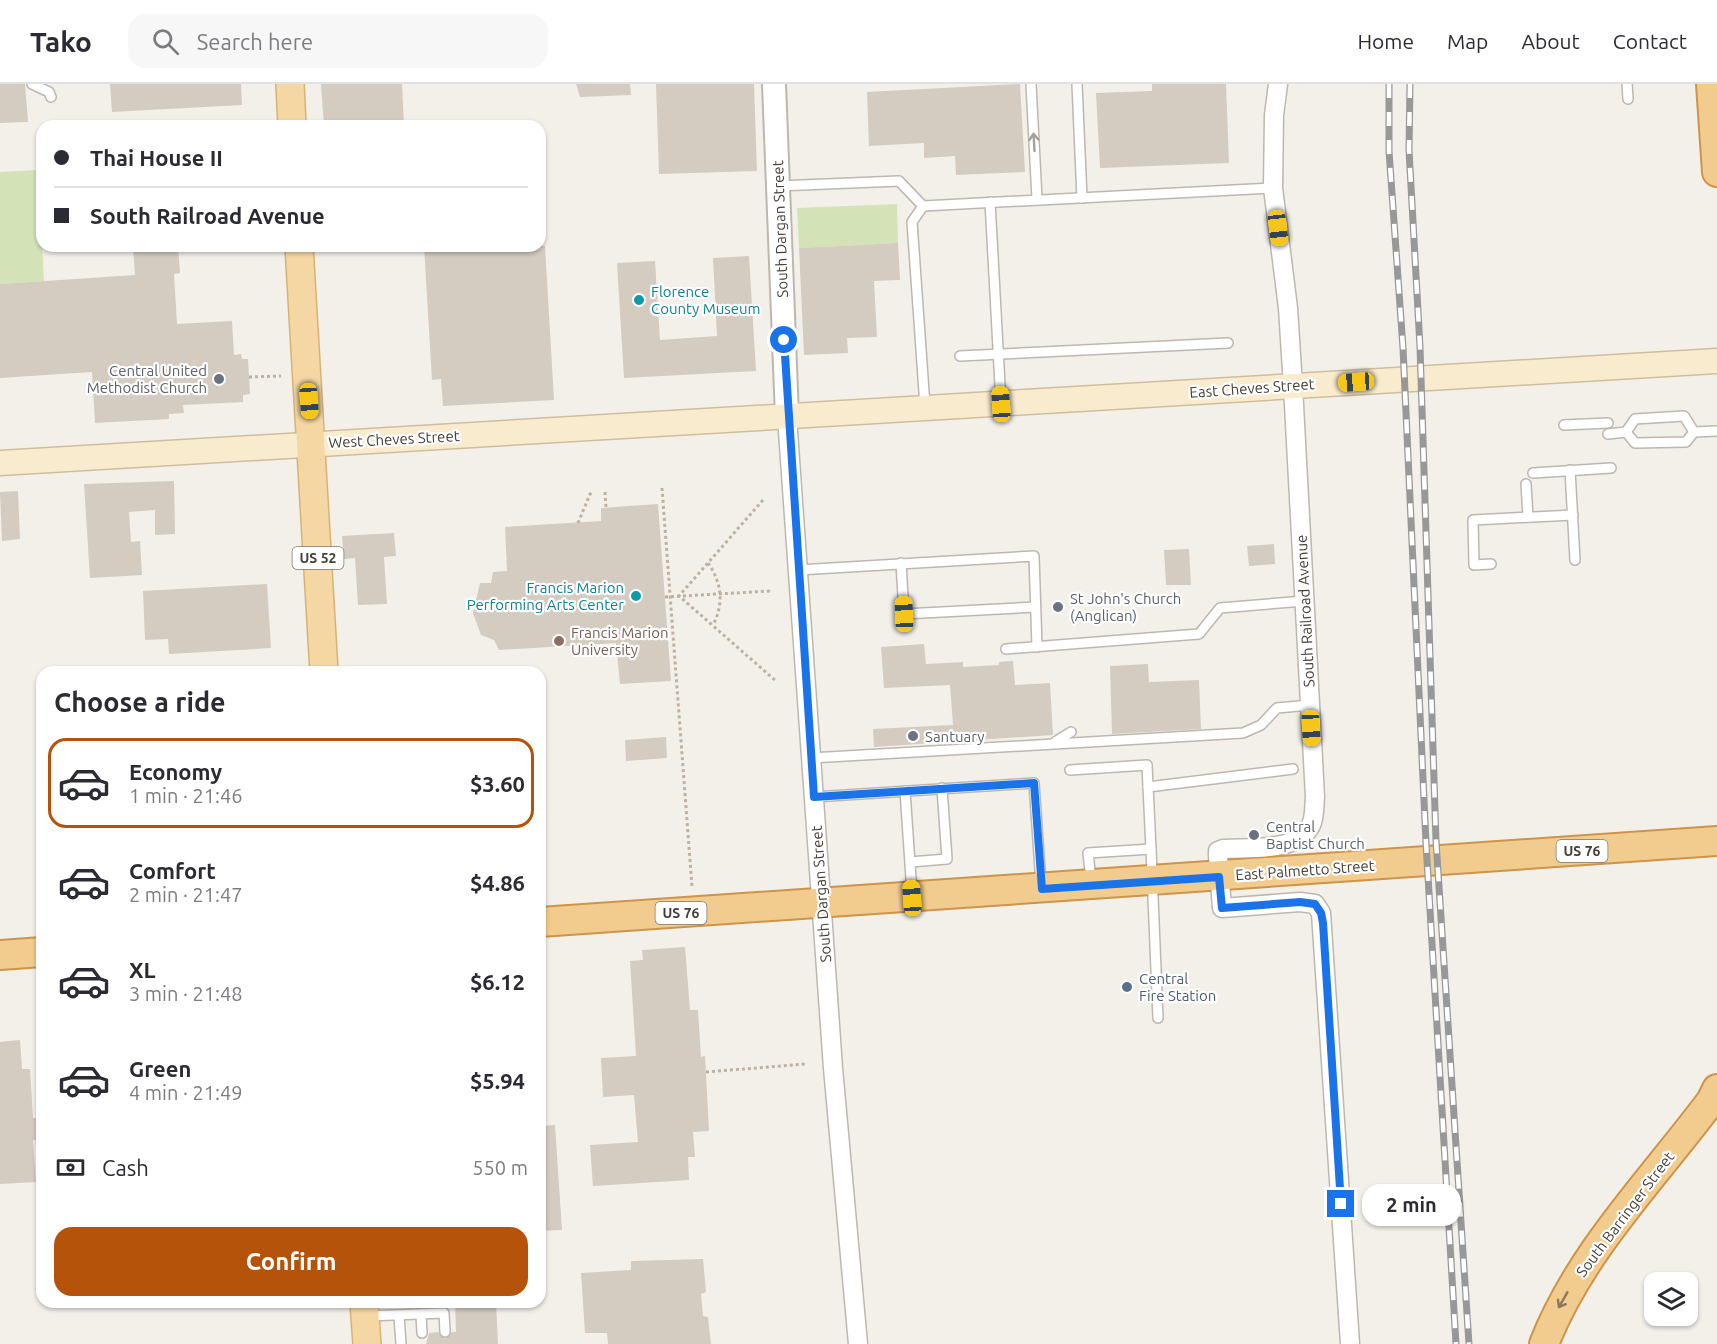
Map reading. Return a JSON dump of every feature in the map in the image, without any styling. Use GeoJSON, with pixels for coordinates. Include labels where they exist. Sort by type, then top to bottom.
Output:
{"type":"FeatureCollection","features":[{"type":"Feature","properties":{"kind":"highway"},"geometry":{"type":"LineString","coordinates":[[1711,84],[1717,172]]}},
{"type":"Feature","properties":{"kind":"highway","name":"East Palmetto Street"},"geometry":{"type":"LineString","coordinates":[[821,905],[1717,841]]}},
{"type":"Feature","properties":{"kind":"highway","name":"US 76"},"geometry":{"type":"LineString","coordinates":[[546,922],[821,905]]}},
{"type":"Feature","properties":{"kind":"highway"},"geometry":{"type":"LineString","coordinates":[[0,955],[36,952]]}},
{"type":"Feature","properties":{"kind":"highway","name":"South Barringer Street"},"geometry":{"type":"LineString","coordinates":[[1544,1344],[1558,1309],[1589,1259],[1715,1097]]}},
{"type":"Feature","properties":{"kind":"main road"},"geometry":{"type":"LineString","coordinates":[[290,84],[292,120]]}},
{"type":"Feature","properties":{"kind":"main road","name":"US 52"},"geometry":{"type":"LineString","coordinates":[[299,252],[324,666]]}},
{"type":"Feature","properties":{"kind":"main road","name":"East Cheves Street"},"geometry":{"type":"LineString","coordinates":[[787,417],[1717,362]]}},
{"type":"Feature","properties":{"kind":"main road","name":"West Cheves Street"},"geometry":{"type":"LineString","coordinates":[[0,463],[787,417]]}},
{"type":"Feature","properties":{"kind":"main road"},"geometry":{"type":"LineString","coordinates":[[365,1309],[367,1344]]}},
{"type":"Feature","properties":{"kind":"street","name":"South Dargan Street"},"geometry":{"type":"LineString","coordinates":[[774,84],[787,417],[821,905],[858,1344]]}},
{"type":"Feature","properties":{"kind":"street","name":"South Railroad Avenue"},"geometry":{"type":"LineString","coordinates":[[1278,84],[1274,115],[1273,188],[1287,308],[1293,386],[1315,796],[1310,827],[1298,839],[1288,843],[1222,849],[1218,851],[1219,877],[1222,908],[1300,902],[1315,904],[1321,913],[1350,1344]]}},
{"type":"Feature","properties":{"kind":"lane"},"geometry":{"type":"LineString","coordinates":[[32,84],[50,92],[51,97]]}},
{"type":"Feature","properties":{"kind":"lane"},"geometry":{"type":"LineString","coordinates":[[1031,84],[1037,200]]}},
{"type":"Feature","properties":{"kind":"lane"},"geometry":{"type":"LineString","coordinates":[[1077,84],[1082,198]]}},
{"type":"Feature","properties":{"kind":"lane"},"geometry":{"type":"LineString","coordinates":[[1627,84],[1628,99]]}},
{"type":"Feature","properties":{"kind":"lane"},"geometry":{"type":"LineString","coordinates":[[778,186],[899,181],[923,206],[1273,188]]}},
{"type":"Feature","properties":{"kind":"lane"},"geometry":{"type":"LineString","coordinates":[[990,202],[1001,404]]}},
{"type":"Feature","properties":{"kind":"lane"},"geometry":{"type":"LineString","coordinates":[[923,206],[912,222],[925,408]]}},
{"type":"Feature","properties":{"kind":"lane"},"geometry":{"type":"LineString","coordinates":[[960,356],[1228,343]]}},
{"type":"Feature","properties":{"kind":"lane"},"geometry":{"type":"LineString","coordinates":[[1608,434],[1626,432],[1635,419],[1684,416],[1694,432]]}},
{"type":"Feature","properties":{"kind":"lane"},"geometry":{"type":"LineString","coordinates":[[1564,425],[1608,423]]}},
{"type":"Feature","properties":{"kind":"lane"},"geometry":{"type":"LineString","coordinates":[[1626,432],[1635,442],[1686,442],[1694,432],[1717,431]]}},
{"type":"Feature","properties":{"kind":"lane"},"geometry":{"type":"LineString","coordinates":[[1533,472],[1611,468]]}},
{"type":"Feature","properties":{"kind":"lane"},"geometry":{"type":"LineString","coordinates":[[1570,470],[1575,560]]}},
{"type":"Feature","properties":{"kind":"lane"},"geometry":{"type":"LineString","coordinates":[[1526,484],[1528,517]]}},
{"type":"Feature","properties":{"kind":"lane"},"geometry":{"type":"LineString","coordinates":[[1491,564],[1474,565],[1473,520],[1573,515]]}},
{"type":"Feature","properties":{"kind":"lane"},"geometry":{"type":"LineString","coordinates":[[798,570],[901,562],[1034,556],[1036,646]]}},
{"type":"Feature","properties":{"kind":"lane"},"geometry":{"type":"LineString","coordinates":[[901,562],[904,614],[1035,608]]}},
{"type":"Feature","properties":{"kind":"lane"},"geometry":{"type":"LineString","coordinates":[[1006,649],[1199,634],[1220,608],[1304,601]]}},
{"type":"Feature","properties":{"kind":"lane"},"geometry":{"type":"LineString","coordinates":[[811,758],[1243,733],[1261,725],[1277,708],[1310,705]]}},
{"type":"Feature","properties":{"kind":"lane"},"geometry":{"type":"LineString","coordinates":[[1053,744],[1071,732]]}},
{"type":"Feature","properties":{"kind":"lane"},"geometry":{"type":"LineString","coordinates":[[1089,732],[1099,741]]}},
{"type":"Feature","properties":{"kind":"lane"},"geometry":{"type":"LineString","coordinates":[[1070,770],[1147,765],[1158,1018]]}},
{"type":"Feature","properties":{"kind":"lane"},"geometry":{"type":"LineString","coordinates":[[1148,787],[1293,769]]}},
{"type":"Feature","properties":{"kind":"lane"},"geometry":{"type":"LineString","coordinates":[[814,797],[1034,783],[1042,889]]}},
{"type":"Feature","properties":{"kind":"lane"},"geometry":{"type":"LineString","coordinates":[[910,862],[947,859],[941,840],[939,810],[942,788]]}},
{"type":"Feature","properties":{"kind":"lane"},"geometry":{"type":"LineString","coordinates":[[905,791],[910,812],[912,842],[910,862],[912,898]]}},
{"type":"Feature","properties":{"kind":"lane"},"geometry":{"type":"LineString","coordinates":[[1092,886],[1088,853],[1151,849]]}},
{"type":"Feature","properties":{"kind":"lane"},"geometry":{"type":"LineString","coordinates":[[365,1309],[399,1316],[444,1313],[445,1332]]}},
{"type":"Feature","properties":{"kind":"lane"},"geometry":{"type":"LineString","coordinates":[[422,1315],[422,1333]]}},
{"type":"Feature","properties":{"kind":"lane"},"geometry":{"type":"LineString","coordinates":[[399,1316],[401,1344]]}},
{"type":"Feature","properties":{"kind":"path"},"geometry":{"type":"LineString","coordinates":[[249,377],[281,376]]}},
{"type":"Feature","properties":{"kind":"path"},"geometry":{"type":"LineString","coordinates":[[662,488],[692,887]]}},
{"type":"Feature","properties":{"kind":"path"},"geometry":{"type":"LineString","coordinates":[[578,523],[591,492]]}},
{"type":"Feature","properties":{"kind":"path"},"geometry":{"type":"LineString","coordinates":[[605,492],[606,507]]}},
{"type":"Feature","properties":{"kind":"path"},"geometry":{"type":"LineString","coordinates":[[679,596],[763,500]]}},
{"type":"Feature","properties":{"kind":"path"},"geometry":{"type":"LineString","coordinates":[[708,563],[717,577],[720,594],[719,613],[713,625]]}},
{"type":"Feature","properties":{"kind":"path"},"geometry":{"type":"LineString","coordinates":[[665,597],[770,591]]}},
{"type":"Feature","properties":{"kind":"path"},"geometry":{"type":"LineString","coordinates":[[679,596],[776,681]]}},
{"type":"Feature","properties":{"kind":"path"},"geometry":{"type":"LineString","coordinates":[[706,1072],[806,1064]]}},
{"type":"Feature","properties":{"kind":"green space"},"geometry":{"type":"Polygon","coordinates":[[[36,170],[36,252],[42,252],[44,281],[0,284],[0,172],[36,170]]]}},
{"type":"Feature","properties":{"kind":"green space"},"geometry":{"type":"Polygon","coordinates":[[[897,204],[898,243],[799,248],[797,208],[897,204]]]}},
{"type":"Feature","properties":{"kind":"building"},"geometry":{"type":"Polygon","coordinates":[[[0,84],[25,84],[28,122],[0,123],[0,84]]]}},
{"type":"Feature","properties":{"kind":"building"},"geometry":{"type":"Polygon","coordinates":[[[110,84],[241,84],[242,105],[112,112],[110,84]]]}},
{"type":"Feature","properties":{"kind":"building"},"geometry":{"type":"Polygon","coordinates":[[[321,84],[402,84],[404,120],[324,120],[321,84]]]}},
{"type":"Feature","properties":{"kind":"building"},"geometry":{"type":"Polygon","coordinates":[[[576,84],[630,84],[631,95],[580,97],[576,84]]]}},
{"type":"Feature","properties":{"kind":"building"},"geometry":{"type":"Polygon","coordinates":[[[656,84],[754,84],[757,171],[659,174],[656,84]]]}},
{"type":"Feature","properties":{"kind":"building"},"geometry":{"type":"Polygon","coordinates":[[[1020,84],[1025,172],[956,175],[955,156],[924,158],[924,143],[869,146],[867,92],[1020,84]]]}},
{"type":"Feature","properties":{"kind":"building"},"geometry":{"type":"Polygon","coordinates":[[[1152,84],[1226,84],[1229,163],[1100,168],[1096,93],[1152,91],[1152,84]]]}},
{"type":"Feature","properties":{"kind":"building"},"geometry":{"type":"Polygon","coordinates":[[[898,243],[900,280],[874,281],[877,337],[847,338],[848,353],[804,355],[799,248],[898,243]]]}},
{"type":"Feature","properties":{"kind":"building"},"geometry":{"type":"Polygon","coordinates":[[[133,252],[178,252],[180,273],[174,274],[177,324],[232,321],[234,355],[241,354],[242,359],[248,359],[250,394],[243,395],[243,402],[183,405],[184,413],[169,414],[169,419],[95,423],[92,372],[0,378],[0,284],[135,275],[133,252]]]}},
{"type":"Feature","properties":{"kind":"building"},"geometry":{"type":"Polygon","coordinates":[[[424,252],[545,252],[554,400],[443,406],[441,379],[432,380],[424,252]]]}},
{"type":"Feature","properties":{"kind":"building","name":"Florence County Museum"},"geometry":{"type":"Polygon","coordinates":[[[749,256],[756,371],[624,378],[617,263],[655,261],[660,340],[717,336],[713,258],[749,256]]]}},
{"type":"Feature","properties":{"kind":"building"},"geometry":{"type":"Polygon","coordinates":[[[174,481],[175,534],[155,535],[155,510],[129,512],[131,542],[140,541],[142,575],[90,578],[84,484],[174,481]]]}},
{"type":"Feature","properties":{"kind":"building"},"geometry":{"type":"Polygon","coordinates":[[[18,491],[20,539],[2,541],[0,492],[18,491]]]}},
{"type":"Feature","properties":{"kind":"building"},"geometry":{"type":"Polygon","coordinates":[[[658,504],[671,681],[620,684],[616,643],[499,650],[494,640],[481,635],[473,613],[480,583],[491,583],[493,572],[507,571],[505,527],[601,521],[601,508],[658,504]]]}},
{"type":"Feature","properties":{"kind":"building"},"geometry":{"type":"Polygon","coordinates":[[[394,533],[396,556],[384,557],[387,604],[358,605],[355,558],[344,559],[342,536],[394,533]]]}},
{"type":"Feature","properties":{"kind":"building"},"geometry":{"type":"Polygon","coordinates":[[[1274,544],[1275,564],[1249,566],[1247,546],[1274,544]]]}},
{"type":"Feature","properties":{"kind":"building"},"geometry":{"type":"Polygon","coordinates":[[[1189,549],[1191,585],[1166,585],[1164,550],[1189,549]]]}},
{"type":"Feature","properties":{"kind":"building"},"geometry":{"type":"Polygon","coordinates":[[[267,584],[271,648],[169,654],[168,639],[145,640],[143,591],[267,584]]]}},
{"type":"Feature","properties":{"kind":"building"},"geometry":{"type":"Polygon","coordinates":[[[924,644],[926,664],[963,662],[963,667],[999,665],[999,662],[1013,661],[1015,685],[1050,683],[1053,735],[874,747],[873,729],[953,725],[950,685],[884,688],[881,647],[924,644]]]}},
{"type":"Feature","properties":{"kind":"building"},"geometry":{"type":"Polygon","coordinates":[[[1148,664],[1149,682],[1199,680],[1201,729],[1112,734],[1110,666],[1148,664]]]}},
{"type":"Feature","properties":{"kind":"building"},"geometry":{"type":"Polygon","coordinates":[[[666,737],[667,758],[626,761],[625,740],[666,737]]]}},
{"type":"Feature","properties":{"kind":"building"},"geometry":{"type":"Polygon","coordinates":[[[685,947],[690,1010],[698,1010],[701,1057],[705,1056],[709,1131],[693,1132],[695,1157],[688,1157],[689,1180],[593,1186],[590,1145],[638,1142],[634,1095],[603,1097],[601,1058],[636,1056],[630,961],[643,960],[642,950],[685,947]]]}},
{"type":"Feature","properties":{"kind":"building"},"geometry":{"type":"Polygon","coordinates":[[[20,1040],[22,1069],[30,1069],[33,1118],[36,1118],[36,1140],[33,1140],[36,1182],[0,1184],[0,1042],[20,1040]]]}},
{"type":"Feature","properties":{"kind":"building"},"geometry":{"type":"Polygon","coordinates":[[[555,1125],[562,1230],[546,1231],[546,1126],[555,1125]]]}},
{"type":"Feature","properties":{"kind":"building"},"geometry":{"type":"Polygon","coordinates":[[[703,1259],[706,1292],[701,1294],[703,1316],[708,1317],[711,1344],[608,1344],[607,1333],[585,1333],[581,1273],[631,1270],[631,1261],[703,1259]]]}},
{"type":"Feature","properties":{"kind":"building"},"geometry":{"type":"Polygon","coordinates":[[[455,1308],[496,1308],[498,1344],[426,1344],[429,1333],[438,1332],[445,1339],[452,1332],[456,1332],[455,1308]]]}},
{"type":"Feature","properties":{"kind":"railway"},"geometry":{"type":"LineString","coordinates":[[1389,84],[1389,151],[1403,348],[1426,843],[1456,1344]]}},
{"type":"Feature","properties":{"kind":"railway"},"geometry":{"type":"LineString","coordinates":[[1410,84],[1409,150],[1420,347],[1436,841],[1469,1344]]}},
{"type":"Feature","properties":{"kind":"place","name":"Florence County Museum"},"geometry":{"type":"Point","coordinates":[639,300]}},
{"type":"Feature","properties":{"kind":"place","name":"Central United Methodist Church"},"geometry":{"type":"Point","coordinates":[219,379]}},
{"type":"Feature","properties":{"kind":"place","name":"Francis Marion Performing Arts Center"},"geometry":{"type":"Point","coordinates":[636,596]}},
{"type":"Feature","properties":{"kind":"place","name":"St John's Church (Anglican)"},"geometry":{"type":"Point","coordinates":[1058,607]}},
{"type":"Feature","properties":{"kind":"place","name":"Francis Marion University"},"geometry":{"type":"Point","coordinates":[559,641]}},
{"type":"Feature","properties":{"kind":"place","name":"Santuary"},"geometry":{"type":"Point","coordinates":[913,736]}},
{"type":"Feature","properties":{"kind":"place","name":"Central Baptist Church"},"geometry":{"type":"Point","coordinates":[1254,835]}},
{"type":"Feature","properties":{"kind":"place","name":"Central Fire Station"},"geometry":{"type":"Point","coordinates":[1127,987]}},
{"type":"Feature","properties":{"kind":"route"},"geometry":{"type":"LineString","coordinates":[[784,340],[787,417],[814,797],[1034,783],[1042,889],[1219,877],[1222,908],[1300,902],[1315,904],[1319,908],[1323,923],[1341,1204]]}}]}
